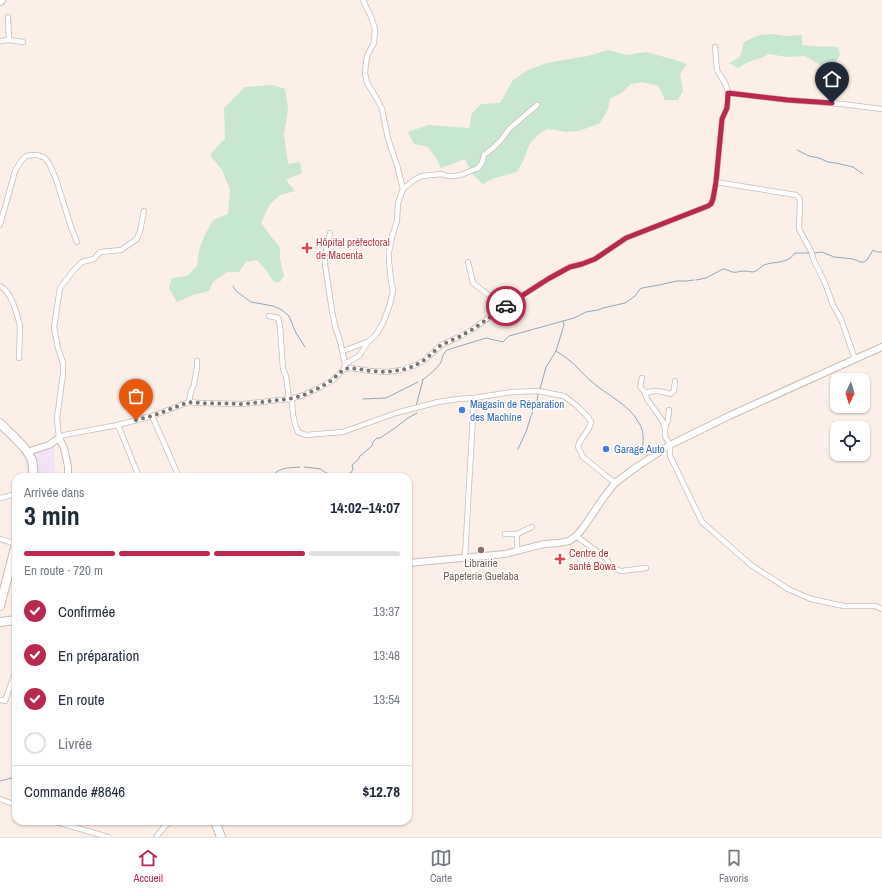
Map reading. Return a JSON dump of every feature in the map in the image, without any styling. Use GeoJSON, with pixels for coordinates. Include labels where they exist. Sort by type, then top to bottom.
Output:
{"type":"FeatureCollection","features":[{"type":"Feature","properties":{"kind":"highway"},"geometry":{"type":"LineString","coordinates":[[0,423],[31,457],[33,473]]}},
{"type":"Feature","properties":{"kind":"highway"},"geometry":{"type":"LineString","coordinates":[[0,606],[12,568]]}},
{"type":"Feature","properties":{"kind":"highway"},"geometry":{"type":"LineString","coordinates":[[0,622],[12,620]]}},
{"type":"Feature","properties":{"kind":"highway"},"geometry":{"type":"LineString","coordinates":[[216,825],[221,837]]}},
{"type":"Feature","properties":{"kind":"main road"},"geometry":{"type":"LineString","coordinates":[[412,563],[505,554],[544,544],[559,544],[569,541],[583,528],[604,496],[615,483],[670,445],[731,415],[882,347]]}},
{"type":"Feature","properties":{"kind":"main road"},"geometry":{"type":"LineString","coordinates":[[27,452],[49,445],[59,438],[64,448],[68,473]]}},
{"type":"Feature","properties":{"kind":"street"},"geometry":{"type":"LineString","coordinates":[[362,0],[372,19],[375,30],[374,43],[367,56],[365,73],[366,84],[382,109],[388,139],[398,165],[403,189]]}},
{"type":"Feature","properties":{"kind":"street"},"geometry":{"type":"LineString","coordinates":[[8,17],[9,40]]}},
{"type":"Feature","properties":{"kind":"street"},"geometry":{"type":"LineString","coordinates":[[0,41],[9,40],[23,42]]}},
{"type":"Feature","properties":{"kind":"street"},"geometry":{"type":"LineString","coordinates":[[344,367],[387,372],[401,370],[416,365],[426,359],[441,345],[473,329],[499,310],[548,279],[570,267],[595,259],[626,238],[711,204],[716,182],[722,119],[727,108],[728,93],[726,85],[717,70],[715,47]]}},
{"type":"Feature","properties":{"kind":"street"},"geometry":{"type":"LineString","coordinates":[[728,93],[882,109]]}},
{"type":"Feature","properties":{"kind":"street"},"geometry":{"type":"LineString","coordinates":[[144,211],[137,239],[121,250],[100,252],[94,258],[82,262],[60,288],[54,327],[58,348],[63,363],[57,418],[59,438],[64,435],[118,425],[152,416],[189,402],[243,404],[301,396],[332,380],[344,367],[359,356],[383,323],[390,304],[392,291],[390,281],[389,252],[397,221],[398,203],[403,189],[414,180],[422,176],[442,174],[447,176],[461,175],[478,168],[482,163],[484,155],[501,140],[509,129],[537,105]]}},
{"type":"Feature","properties":{"kind":"street"},"geometry":{"type":"LineString","coordinates":[[0,225],[15,171],[26,156],[32,154],[38,155],[45,158],[50,164],[77,242]]}},
{"type":"Feature","properties":{"kind":"street"},"geometry":{"type":"LineString","coordinates":[[716,182],[796,195],[800,198],[799,229],[812,253],[833,305],[841,319],[855,359]]}},
{"type":"Feature","properties":{"kind":"street"},"geometry":{"type":"LineString","coordinates":[[330,233],[325,256],[325,264],[335,326],[343,351],[344,367]]}},
{"type":"Feature","properties":{"kind":"street"},"geometry":{"type":"LineString","coordinates":[[468,262],[473,283],[491,297],[499,310]]}},
{"type":"Feature","properties":{"kind":"street"},"geometry":{"type":"LineString","coordinates":[[0,286],[8,292],[15,308],[20,326],[19,358]]}},
{"type":"Feature","properties":{"kind":"street"},"geometry":{"type":"LineString","coordinates":[[269,316],[278,318],[280,326],[283,369],[286,376],[298,432],[306,435],[343,432],[396,414],[450,400],[512,392],[542,392],[564,396],[588,417],[591,422],[578,447],[583,457],[615,483]]}},
{"type":"Feature","properties":{"kind":"street"},"geometry":{"type":"LineString","coordinates":[[343,351],[368,342]]}},
{"type":"Feature","properties":{"kind":"street"},"geometry":{"type":"LineString","coordinates":[[189,402],[194,385],[197,361]]}},
{"type":"Feature","properties":{"kind":"street"},"geometry":{"type":"LineString","coordinates":[[642,378],[640,387],[662,420],[665,428],[665,436],[670,445],[670,456],[702,522],[750,565],[788,589],[811,599],[844,606],[875,606],[882,609]]}},
{"type":"Feature","properties":{"kind":"street"},"geometry":{"type":"LineString","coordinates":[[645,394],[649,391],[658,391],[670,394],[674,391],[675,381]]}},
{"type":"Feature","properties":{"kind":"street"},"geometry":{"type":"LineString","coordinates":[[465,557],[474,398]]}},
{"type":"Feature","properties":{"kind":"street"},"geometry":{"type":"LineString","coordinates":[[665,428],[669,410]]}},
{"type":"Feature","properties":{"kind":"street"},"geometry":{"type":"LineString","coordinates":[[152,416],[177,473]]}},
{"type":"Feature","properties":{"kind":"street"},"geometry":{"type":"LineString","coordinates":[[118,425],[137,473]]}},
{"type":"Feature","properties":{"kind":"street"},"geometry":{"type":"LineString","coordinates":[[0,498],[12,495]]}},
{"type":"Feature","properties":{"kind":"street"},"geometry":{"type":"LineString","coordinates":[[505,534],[516,534],[532,527]]}},
{"type":"Feature","properties":{"kind":"street"},"geometry":{"type":"LineString","coordinates":[[516,534],[517,551]]}},
{"type":"Feature","properties":{"kind":"street"},"geometry":{"type":"LineString","coordinates":[[576,536],[606,558],[611,567],[621,571],[646,568]]}},
{"type":"Feature","properties":{"kind":"street"},"geometry":{"type":"LineString","coordinates":[[0,539],[12,543]]}},
{"type":"Feature","properties":{"kind":"street"},"geometry":{"type":"LineString","coordinates":[[0,700],[5,701],[12,681]]}},
{"type":"Feature","properties":{"kind":"street"},"geometry":{"type":"LineString","coordinates":[[0,799],[12,802]]}},
{"type":"Feature","properties":{"kind":"street"},"geometry":{"type":"LineString","coordinates":[[67,825],[108,837]]}},
{"type":"Feature","properties":{"kind":"street"},"geometry":{"type":"LineString","coordinates":[[156,837],[166,825]]}},
{"type":"Feature","properties":{"kind":"shaded area"},"geometry":{"type":"Polygon","coordinates":[[[54,444],[55,473],[28,473],[24,457],[19,453],[49,447],[54,444]]]}},
{"type":"Feature","properties":{"kind":"green space"},"geometry":{"type":"Polygon","coordinates":[[[770,34],[787,36],[802,35],[802,45],[838,47],[840,55],[834,65],[821,65],[805,56],[786,57],[769,54],[748,62],[738,68],[729,63],[740,57],[744,42],[759,35],[770,34]]]}},
{"type":"Feature","properties":{"kind":"green space"},"geometry":{"type":"Polygon","coordinates":[[[608,50],[627,55],[646,52],[687,64],[680,74],[683,91],[678,100],[665,100],[658,86],[643,82],[631,84],[623,92],[610,99],[608,109],[600,123],[579,131],[567,132],[547,129],[530,143],[517,172],[492,179],[483,184],[473,175],[465,159],[441,168],[428,147],[414,144],[408,132],[428,125],[469,128],[472,113],[481,104],[500,103],[513,80],[528,70],[547,63],[588,56],[608,50]]]}},
{"type":"Feature","properties":{"kind":"green space"},"geometry":{"type":"Polygon","coordinates":[[[272,85],[285,89],[288,108],[284,135],[288,164],[300,162],[302,173],[286,180],[295,191],[280,195],[270,204],[261,223],[280,248],[280,259],[284,276],[280,282],[274,282],[257,260],[246,262],[239,272],[227,272],[213,282],[209,291],[193,295],[177,302],[169,288],[172,278],[187,276],[197,266],[202,242],[213,220],[228,214],[230,190],[222,170],[210,155],[225,138],[224,108],[245,87],[272,85]]]}},
{"type":"Feature","properties":{"kind":"waterway"},"geometry":{"type":"LineString","coordinates":[[797,150],[809,156],[828,162],[853,167],[863,174]]}},
{"type":"Feature","properties":{"kind":"waterway"},"geometry":{"type":"LineString","coordinates":[[814,253],[822,252],[834,257],[864,262],[873,250],[882,252]]}},
{"type":"Feature","properties":{"kind":"waterway"},"geometry":{"type":"LineString","coordinates":[[696,280],[706,278],[723,269],[734,272],[753,272],[764,265],[785,261],[792,257],[795,253],[809,253]]}},
{"type":"Feature","properties":{"kind":"waterway"},"geometry":{"type":"LineString","coordinates":[[422,380],[437,367],[441,362],[443,354],[447,350],[486,338],[503,342],[509,336],[574,318],[586,312],[625,303],[635,296],[642,288],[677,281],[694,280]]}},
{"type":"Feature","properties":{"kind":"waterway"},"geometry":{"type":"LineString","coordinates":[[233,286],[236,291],[251,302],[273,306],[282,310],[289,316],[296,333],[305,347]]}},
{"type":"Feature","properties":{"kind":"waterway"},"geometry":{"type":"LineString","coordinates":[[540,389],[546,367],[556,351],[564,325],[563,321]]}},
{"type":"Feature","properties":{"kind":"waterway"},"geometry":{"type":"LineString","coordinates":[[556,351],[573,363],[587,378],[635,416],[642,430],[642,453]]}},
{"type":"Feature","properties":{"kind":"waterway"},"geometry":{"type":"LineString","coordinates":[[416,406],[423,380]]}},
{"type":"Feature","properties":{"kind":"waterway"},"geometry":{"type":"LineString","coordinates":[[363,399],[386,398],[418,382]]}},
{"type":"Feature","properties":{"kind":"waterway"},"geometry":{"type":"LineString","coordinates":[[518,449],[526,432],[538,394]]}},
{"type":"Feature","properties":{"kind":"waterway"},"geometry":{"type":"LineString","coordinates":[[351,473],[353,469],[352,465],[372,446],[373,442],[377,438],[380,438],[417,413]]}},
{"type":"Feature","properties":{"kind":"waterway"},"geometry":{"type":"LineString","coordinates":[[275,473],[288,468],[300,467]]}},
{"type":"Feature","properties":{"kind":"waterway"},"geometry":{"type":"LineString","coordinates":[[304,467],[321,469],[326,473]]}},
{"type":"Feature","properties":{"kind":"waterway"},"geometry":{"type":"LineString","coordinates":[[0,781],[12,778]]}},
{"type":"Feature","properties":{"kind":"way so far"},"geometry":{"type":"LineString","coordinates":[[136,420],[152,416],[189,402],[243,404],[289,399],[315,390],[332,380],[344,369],[352,368],[387,372],[409,368],[426,359],[441,345],[473,329],[506,306]]}},
{"type":"Feature","properties":{"kind":"place","name":"Hôpital préfectoral de Macenta"},"geometry":{"type":"Point","coordinates":[307,248]}},
{"type":"Feature","properties":{"kind":"place","name":"Magasin de Réparation des Machine"},"geometry":{"type":"Point","coordinates":[462,410]}},
{"type":"Feature","properties":{"kind":"place","name":"Garage Auto"},"geometry":{"type":"Point","coordinates":[606,449]}},
{"type":"Feature","properties":{"kind":"place","name":"Librairie Papeterie Guelaba"},"geometry":{"type":"Point","coordinates":[481,550]}},
{"type":"Feature","properties":{"kind":"place","name":"Centre de santé Bowa"},"geometry":{"type":"Point","coordinates":[560,559]}},
{"type":"Feature","properties":{"kind":"route"},"geometry":{"type":"LineString","coordinates":[[506,306],[548,279],[570,267],[595,259],[626,238],[711,204],[716,182],[722,119],[727,108],[728,93],[788,100],[832,103]]}}]}
